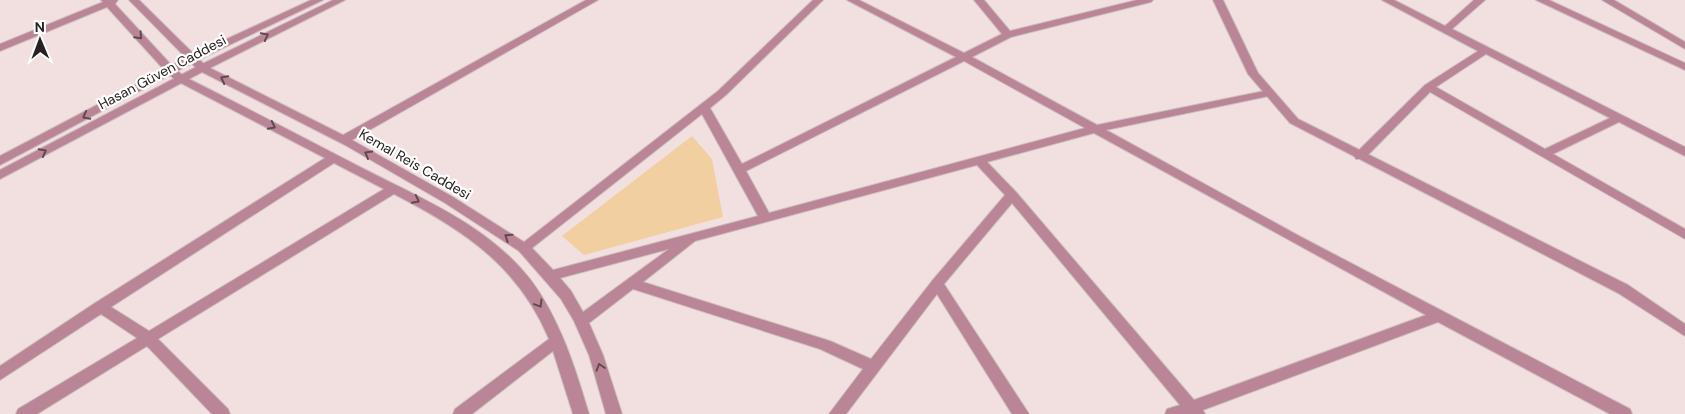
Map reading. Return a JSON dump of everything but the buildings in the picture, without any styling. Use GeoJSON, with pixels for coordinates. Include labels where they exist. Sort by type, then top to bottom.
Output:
{"type":"FeatureCollection","features":[{"type":"Feature","properties":{"kind":"street","name":"Kemal Reis Caddesi"},"geometry":{"type":"LineString","coordinates":[[134,0],[198,63],[343,140],[449,200],[524,248],[566,295],[581,321],[596,355],[614,414]]}},
{"type":"Feature","properties":{"kind":"street","name":"Hasan Güven Caddesi"},"geometry":{"type":"LineString","coordinates":[[0,175],[181,79],[198,63],[318,0]]}},
{"type":"Feature","properties":{"kind":"street","name":"Hasan Güven Caddesi"},"geometry":{"type":"LineString","coordinates":[[0,161],[171,71],[198,63],[340,0]]}},
{"type":"Feature","properties":{"kind":"street"},"geometry":{"type":"LineString","coordinates":[[343,140],[593,0]]}},
{"type":"Feature","properties":{"kind":"street"},"geometry":{"type":"LineString","coordinates":[[524,248],[722,93],[818,0]]}},
{"type":"Feature","properties":{"kind":"street"},"geometry":{"type":"LineString","coordinates":[[852,0],[964,56],[1296,240],[1624,414]]}},
{"type":"Feature","properties":{"kind":"street"},"geometry":{"type":"LineString","coordinates":[[980,0],[1008,35]]}},
{"type":"Feature","properties":{"kind":"street"},"geometry":{"type":"LineString","coordinates":[[739,170],[1008,35],[1148,0]]}},
{"type":"Feature","properties":{"kind":"street"},"geometry":{"type":"LineString","coordinates":[[1218,0],[1253,74],[1294,122],[1623,289],[1685,331]]}},
{"type":"Feature","properties":{"kind":"street"},"geometry":{"type":"LineString","coordinates":[[1387,0],[1685,152]]}},
{"type":"Feature","properties":{"kind":"street"},"geometry":{"type":"LineString","coordinates":[[1446,30],[1480,0]]}},
{"type":"Feature","properties":{"kind":"street"},"geometry":{"type":"LineString","coordinates":[[1541,0],[1685,67]]}},
{"type":"Feature","properties":{"kind":"street"},"geometry":{"type":"LineString","coordinates":[[1607,0],[1685,46]]}},
{"type":"Feature","properties":{"kind":"street"},"geometry":{"type":"LineString","coordinates":[[0,48],[111,1],[171,71],[181,79],[393,189],[459,225],[483,242],[523,281],[538,301],[569,370],[581,414]]}},
{"type":"Feature","properties":{"kind":"street"},"geometry":{"type":"LineString","coordinates":[[1360,156],[1429,87],[1486,50]]}},
{"type":"Feature","properties":{"kind":"street"},"geometry":{"type":"LineString","coordinates":[[1429,87],[1685,235]]}},
{"type":"Feature","properties":{"kind":"street"},"geometry":{"type":"LineString","coordinates":[[550,276],[1094,129],[1269,93]]}},
{"type":"Feature","properties":{"kind":"street"},"geometry":{"type":"LineString","coordinates":[[704,107],[765,217]]}},
{"type":"Feature","properties":{"kind":"street"},"geometry":{"type":"LineString","coordinates":[[1544,154],[1619,118]]}},
{"type":"Feature","properties":{"kind":"street"},"geometry":{"type":"LineString","coordinates":[[0,374],[100,307],[333,158]]}},
{"type":"Feature","properties":{"kind":"street"},"geometry":{"type":"LineString","coordinates":[[979,160],[1012,195],[1194,410]]}},
{"type":"Feature","properties":{"kind":"street"},"geometry":{"type":"LineString","coordinates":[[24,414],[393,189]]}},
{"type":"Feature","properties":{"kind":"street"},"geometry":{"type":"LineString","coordinates":[[837,414],[936,284],[1012,195]]}},
{"type":"Feature","properties":{"kind":"street"},"geometry":{"type":"LineString","coordinates":[[581,321],[694,236]]}},
{"type":"Feature","properties":{"kind":"street"},"geometry":{"type":"LineString","coordinates":[[631,283],[825,345],[872,366]]}},
{"type":"Feature","properties":{"kind":"street"},"geometry":{"type":"LineString","coordinates":[[936,284],[1021,414]]}},
{"type":"Feature","properties":{"kind":"street"},"geometry":{"type":"LineString","coordinates":[[100,307],[147,338],[222,414]]}},
{"type":"Feature","properties":{"kind":"street"},"geometry":{"type":"LineString","coordinates":[[1173,414],[1194,410],[1439,316]]}},
{"type":"Feature","properties":{"kind":"street"},"geometry":{"type":"LineString","coordinates":[[461,414],[557,340]]}},
{"type":"Feature","properties":{"kind":"shaded area"},"geometry":{"type":"Polygon","coordinates":[[[692,136],[712,159],[723,217],[584,255],[562,236],[692,136]]]}}]}
